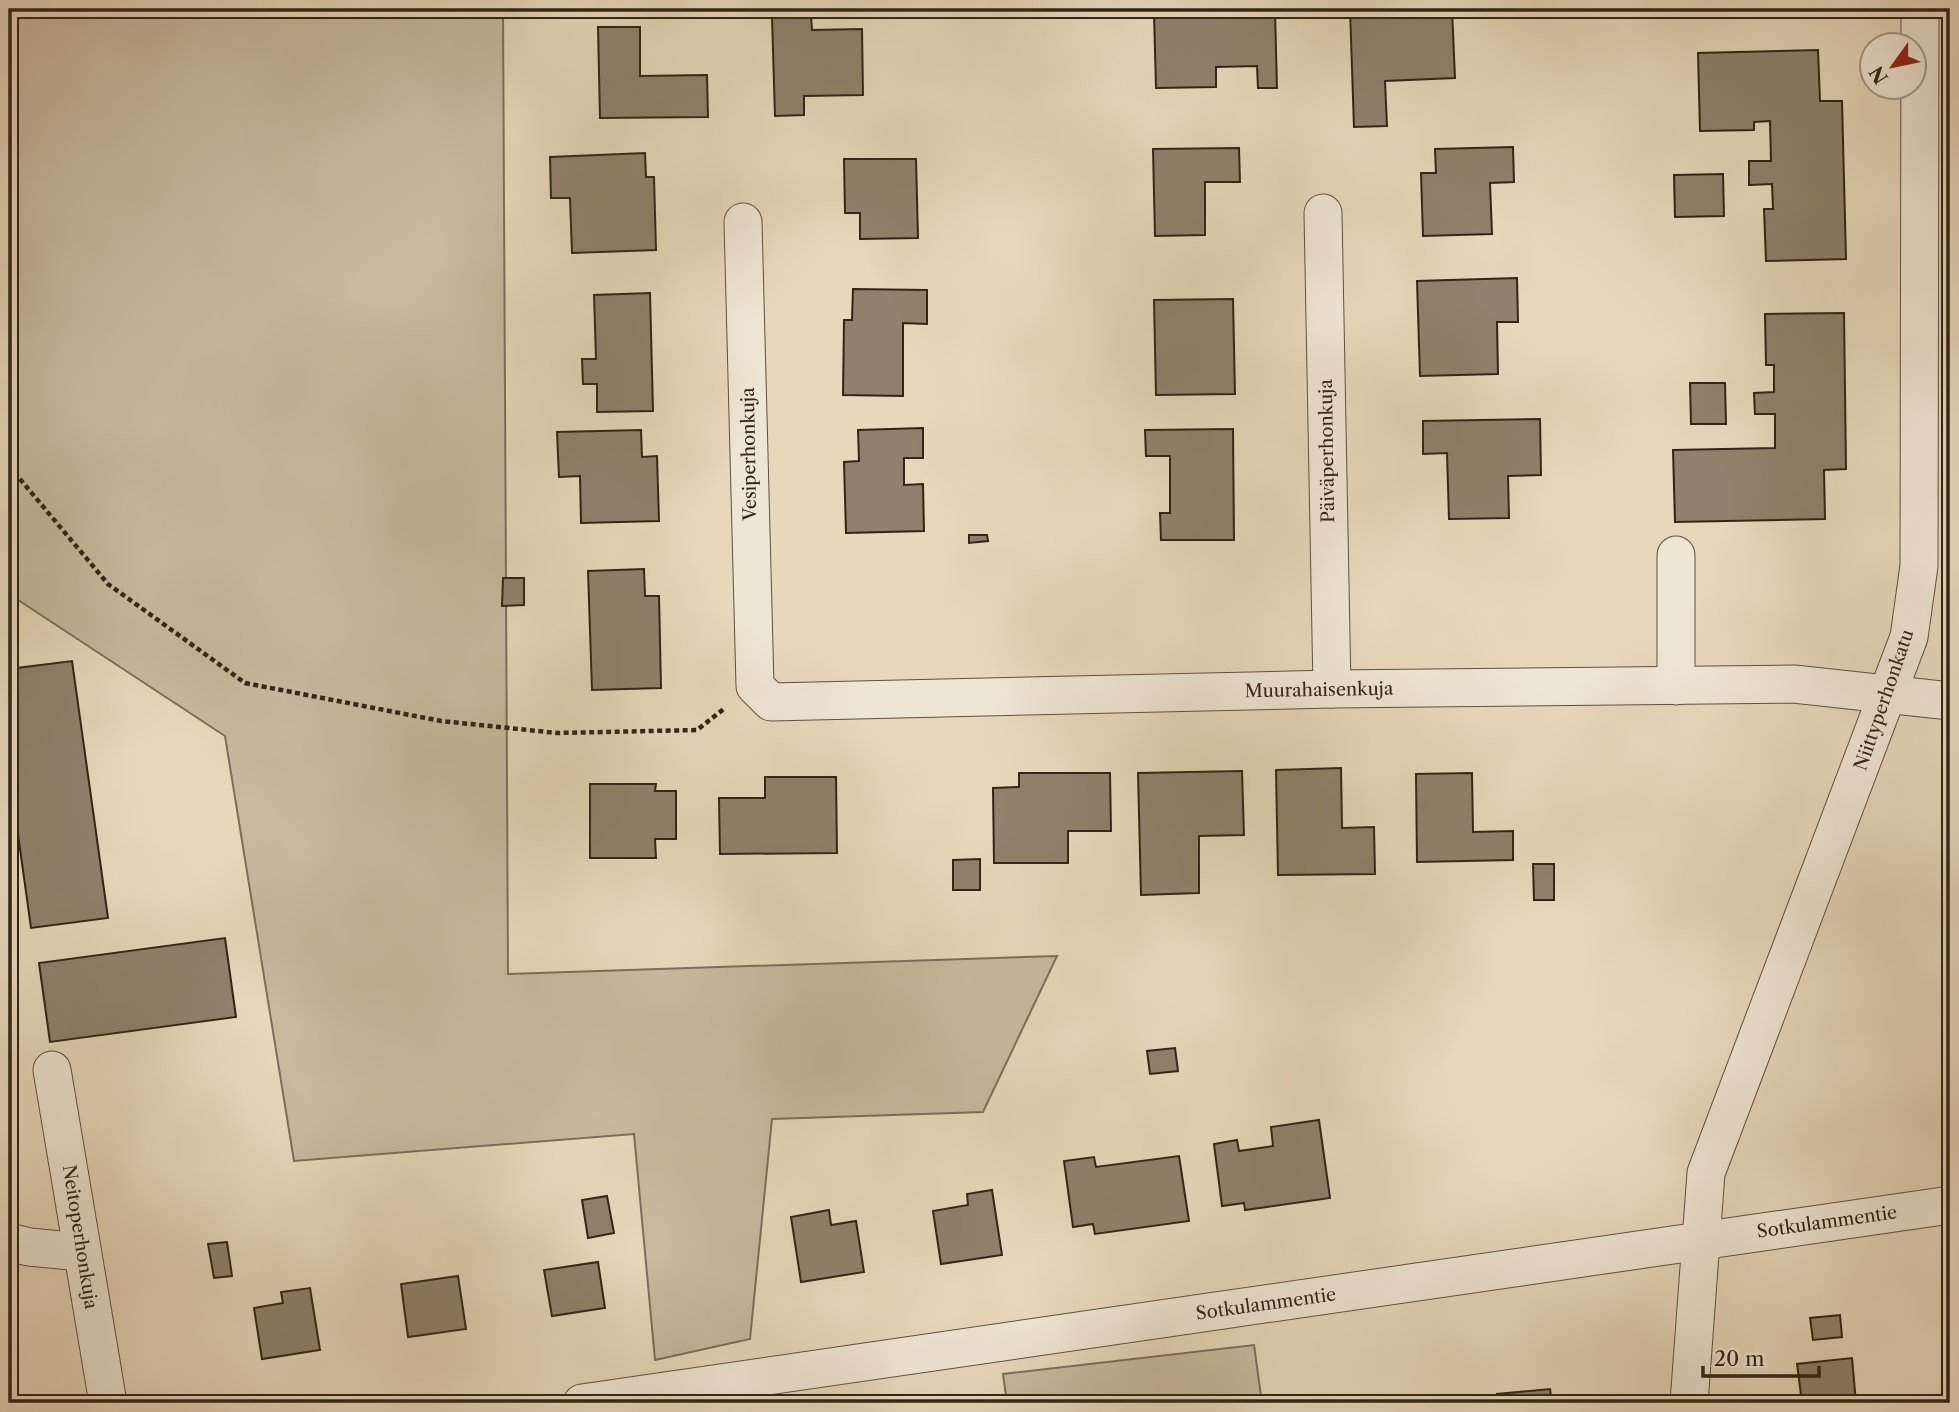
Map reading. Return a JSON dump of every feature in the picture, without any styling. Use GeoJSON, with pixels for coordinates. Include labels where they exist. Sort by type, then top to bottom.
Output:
{"type":"FeatureCollection","features":[{"type":"Feature","properties":{"kind":"street","name":"Niittyperhonkatu"},"geometry":{"type":"LineString","coordinates":[[1689,1403],[1706,1173],[1909,637],[1919,566],[1920,9]]}},
{"type":"Feature","properties":{"kind":"street","name":"Päiväperhonkuja"},"geometry":{"type":"LineString","coordinates":[[1323,214],[1332,690]]}},
{"type":"Feature","properties":{"kind":"street","name":"Vesiperhonkuja"},"geometry":{"type":"LineString","coordinates":[[743,222],[755,686]]}},
{"type":"Feature","properties":{"kind":"street"},"geometry":{"type":"LineString","coordinates":[[1676,555],[1676,686]]}},
{"type":"Feature","properties":{"kind":"street","name":"Muurahaisenkuja"},"geometry":{"type":"LineString","coordinates":[[755,686],[771,702],[1332,690],[1794,684],[1950,701]]}},
{"type":"Feature","properties":{"kind":"street","name":"Neitoperhonkuja"},"geometry":{"type":"LineString","coordinates":[[52,1070],[108,1403]]}},
{"type":"Feature","properties":{"kind":"street","name":"Sotkulammentie"},"geometry":{"type":"LineString","coordinates":[[582,1403],[1950,1205]]}},
{"type":"Feature","properties":{"kind":"street"},"geometry":{"type":"LineString","coordinates":[[9,1242],[29,1247],[82,1252]]}},
{"type":"Feature","properties":{"kind":"path"},"geometry":{"type":"LineString","coordinates":[[9,466],[108,584],[245,683],[441,721],[557,733],[697,730],[755,686]]}},
{"type":"Feature","properties":{"kind":"shaded area"},"geometry":{"type":"Polygon","coordinates":[[[9,9],[503,9],[508,974],[1057,956],[983,1112],[772,1119],[750,1339],[655,1360],[634,1134],[294,1161],[225,736],[9,594],[9,9]]]}},
{"type":"Feature","properties":{"kind":"shaded area"},"geometry":{"type":"Polygon","coordinates":[[[1254,1345],[1262,1403],[1007,1403],[1003,1374],[1254,1345]]]}},
{"type":"Feature","properties":{"kind":"building"},"geometry":{"type":"Polygon","coordinates":[[[1350,9],[1452,9],[1455,78],[1385,81],[1387,126],[1354,127],[1350,9]]]}},
{"type":"Feature","properties":{"kind":"building"},"geometry":{"type":"Polygon","coordinates":[[[1275,11],[1277,88],[1258,88],[1257,66],[1216,67],[1216,87],[1156,88],[1154,13],[1275,11]]]}},
{"type":"Feature","properties":{"kind":"building"},"geometry":{"type":"Polygon","coordinates":[[[811,16],[812,30],[862,29],[863,95],[804,96],[804,115],[775,116],[772,17],[811,16]]]}},
{"type":"Feature","properties":{"kind":"building"},"geometry":{"type":"Polygon","coordinates":[[[598,27],[640,27],[640,76],[707,75],[708,117],[600,118],[598,27]]]}},
{"type":"Feature","properties":{"kind":"building"},"geometry":{"type":"Polygon","coordinates":[[[1818,50],[1820,101],[1842,101],[1846,259],[1766,261],[1764,209],[1773,209],[1772,184],[1749,185],[1749,161],[1771,161],[1770,121],[1754,122],[1754,130],[1700,131],[1698,53],[1818,50]]]}},
{"type":"Feature","properties":{"kind":"building"},"geometry":{"type":"Polygon","coordinates":[[[1513,147],[1514,182],[1490,183],[1492,234],[1423,236],[1421,173],[1436,173],[1435,149],[1513,147]]]}},
{"type":"Feature","properties":{"kind":"building"},"geometry":{"type":"Polygon","coordinates":[[[1239,148],[1240,182],[1205,182],[1205,235],[1155,236],[1153,149],[1239,148]]]}},
{"type":"Feature","properties":{"kind":"building"},"geometry":{"type":"Polygon","coordinates":[[[645,153],[646,177],[654,177],[656,250],[572,253],[570,198],[551,198],[550,157],[645,153]]]}},
{"type":"Feature","properties":{"kind":"building"},"geometry":{"type":"Polygon","coordinates":[[[844,159],[916,159],[918,238],[860,239],[860,213],[845,213],[844,159]]]}},
{"type":"Feature","properties":{"kind":"building"},"geometry":{"type":"Polygon","coordinates":[[[1723,174],[1724,216],[1675,217],[1674,175],[1723,174]]]}},
{"type":"Feature","properties":{"kind":"building"},"geometry":{"type":"Polygon","coordinates":[[[1517,278],[1518,322],[1497,322],[1498,374],[1420,376],[1417,281],[1517,278]]]}},
{"type":"Feature","properties":{"kind":"building"},"geometry":{"type":"Polygon","coordinates":[[[853,289],[927,290],[927,324],[903,323],[903,396],[843,395],[844,320],[852,320],[853,289]]]}},
{"type":"Feature","properties":{"kind":"building"},"geometry":{"type":"Polygon","coordinates":[[[650,293],[653,411],[597,412],[597,384],[583,384],[582,359],[596,359],[594,295],[650,293]]]}},
{"type":"Feature","properties":{"kind":"building"},"geometry":{"type":"Polygon","coordinates":[[[1233,299],[1235,394],[1156,395],[1154,300],[1233,299]]]}},
{"type":"Feature","properties":{"kind":"building"},"geometry":{"type":"Polygon","coordinates":[[[1844,313],[1846,469],[1824,470],[1825,519],[1675,522],[1673,450],[1775,448],[1775,414],[1755,414],[1754,393],[1774,392],[1774,365],[1766,365],[1765,314],[1844,313]]]}},
{"type":"Feature","properties":{"kind":"building"},"geometry":{"type":"Polygon","coordinates":[[[1690,383],[1725,383],[1726,424],[1691,424],[1690,383]]]}},
{"type":"Feature","properties":{"kind":"building"},"geometry":{"type":"Polygon","coordinates":[[[1540,419],[1541,475],[1508,476],[1509,518],[1449,519],[1447,453],[1423,454],[1423,421],[1540,419]]]}},
{"type":"Feature","properties":{"kind":"building"},"geometry":{"type":"Polygon","coordinates":[[[923,428],[923,458],[904,458],[904,485],[923,484],[924,531],[846,533],[844,462],[859,461],[858,430],[923,428]]]}},
{"type":"Feature","properties":{"kind":"building"},"geometry":{"type":"Polygon","coordinates":[[[1233,429],[1234,540],[1161,540],[1160,513],[1170,513],[1170,456],[1146,456],[1145,430],[1233,429]]]}},
{"type":"Feature","properties":{"kind":"building"},"geometry":{"type":"Polygon","coordinates":[[[641,430],[642,457],[657,456],[659,521],[581,523],[580,476],[559,477],[557,432],[641,430]]]}},
{"type":"Feature","properties":{"kind":"building"},"geometry":{"type":"Polygon","coordinates":[[[969,535],[987,535],[988,541],[969,543],[969,535]]]}},
{"type":"Feature","properties":{"kind":"building"},"geometry":{"type":"Polygon","coordinates":[[[644,569],[645,596],[659,596],[661,688],[592,690],[588,571],[644,569]]]}},
{"type":"Feature","properties":{"kind":"building"},"geometry":{"type":"Polygon","coordinates":[[[503,578],[524,578],[524,605],[502,606],[503,578]]]}},
{"type":"Feature","properties":{"kind":"building"},"geometry":{"type":"Polygon","coordinates":[[[72,661],[108,918],[31,928],[9,770],[9,669],[72,661]]]}},
{"type":"Feature","properties":{"kind":"building"},"geometry":{"type":"Polygon","coordinates":[[[1341,768],[1342,828],[1374,827],[1375,874],[1278,875],[1276,770],[1341,768]]]}},
{"type":"Feature","properties":{"kind":"building"},"geometry":{"type":"Polygon","coordinates":[[[1242,771],[1244,835],[1199,836],[1199,893],[1141,895],[1138,773],[1242,771]]]}},
{"type":"Feature","properties":{"kind":"building"},"geometry":{"type":"Polygon","coordinates":[[[1019,773],[1110,773],[1111,831],[1068,831],[1068,863],[994,863],[993,788],[1019,787],[1019,773]]]}},
{"type":"Feature","properties":{"kind":"building"},"geometry":{"type":"Polygon","coordinates":[[[1472,773],[1473,832],[1513,831],[1513,860],[1417,862],[1416,774],[1472,773]]]}},
{"type":"Feature","properties":{"kind":"building"},"geometry":{"type":"Polygon","coordinates":[[[765,777],[836,777],[837,853],[720,854],[719,798],[765,798],[765,777]]]}},
{"type":"Feature","properties":{"kind":"building"},"geometry":{"type":"Polygon","coordinates":[[[590,784],[656,784],[655,791],[676,791],[676,839],[655,839],[656,858],[590,858],[590,784]]]}},
{"type":"Feature","properties":{"kind":"building"},"geometry":{"type":"Polygon","coordinates":[[[980,859],[980,890],[953,890],[953,860],[980,859]]]}},
{"type":"Feature","properties":{"kind":"building"},"geometry":{"type":"Polygon","coordinates":[[[1533,864],[1554,864],[1554,900],[1534,900],[1533,864]]]}},
{"type":"Feature","properties":{"kind":"building"},"geometry":{"type":"Polygon","coordinates":[[[225,938],[236,1017],[50,1042],[39,963],[225,938]]]}},
{"type":"Feature","properties":{"kind":"building"},"geometry":{"type":"Polygon","coordinates":[[[1175,1048],[1178,1071],[1150,1074],[1147,1051],[1175,1048]]]}},
{"type":"Feature","properties":{"kind":"building"},"geometry":{"type":"Polygon","coordinates":[[[1319,1120],[1330,1198],[1245,1210],[1244,1203],[1222,1206],[1214,1144],[1237,1140],[1239,1151],[1273,1146],[1271,1127],[1319,1120]]]}},
{"type":"Feature","properties":{"kind":"building"},"geometry":{"type":"Polygon","coordinates":[[[1179,1156],[1189,1221],[1095,1234],[1093,1224],[1073,1227],[1064,1161],[1094,1157],[1096,1167],[1179,1156]]]}},
{"type":"Feature","properties":{"kind":"building"},"geometry":{"type":"Polygon","coordinates":[[[992,1190],[1002,1255],[941,1264],[933,1211],[968,1205],[967,1194],[992,1190]]]}},
{"type":"Feature","properties":{"kind":"building"},"geometry":{"type":"Polygon","coordinates":[[[607,1196],[614,1233],[588,1238],[582,1200],[607,1196]]]}},
{"type":"Feature","properties":{"kind":"building"},"geometry":{"type":"Polygon","coordinates":[[[829,1210],[831,1225],[856,1221],[864,1272],[801,1282],[791,1217],[829,1210]]]}},
{"type":"Feature","properties":{"kind":"building"},"geometry":{"type":"Polygon","coordinates":[[[227,1242],[232,1276],[214,1278],[208,1244],[227,1242]]]}},
{"type":"Feature","properties":{"kind":"building"},"geometry":{"type":"Polygon","coordinates":[[[598,1262],[605,1308],[552,1316],[544,1270],[598,1262]]]}},
{"type":"Feature","properties":{"kind":"building"},"geometry":{"type":"Polygon","coordinates":[[[458,1276],[466,1329],[408,1337],[401,1284],[458,1276]]]}},
{"type":"Feature","properties":{"kind":"building"},"geometry":{"type":"Polygon","coordinates":[[[310,1288],[320,1350],[262,1359],[254,1308],[283,1303],[281,1292],[310,1288]]]}},
{"type":"Feature","properties":{"kind":"building"},"geometry":{"type":"Polygon","coordinates":[[[1840,1315],[1842,1337],[1813,1340],[1810,1318],[1840,1315]]]}},
{"type":"Feature","properties":{"kind":"building"},"geometry":{"type":"Polygon","coordinates":[[[1852,1358],[1856,1403],[1802,1403],[1797,1364],[1852,1358]]]}},
{"type":"Feature","properties":{"kind":"building"},"geometry":{"type":"Polygon","coordinates":[[[1550,1389],[1552,1403],[1498,1403],[1497,1394],[1550,1389]]]}}]}
